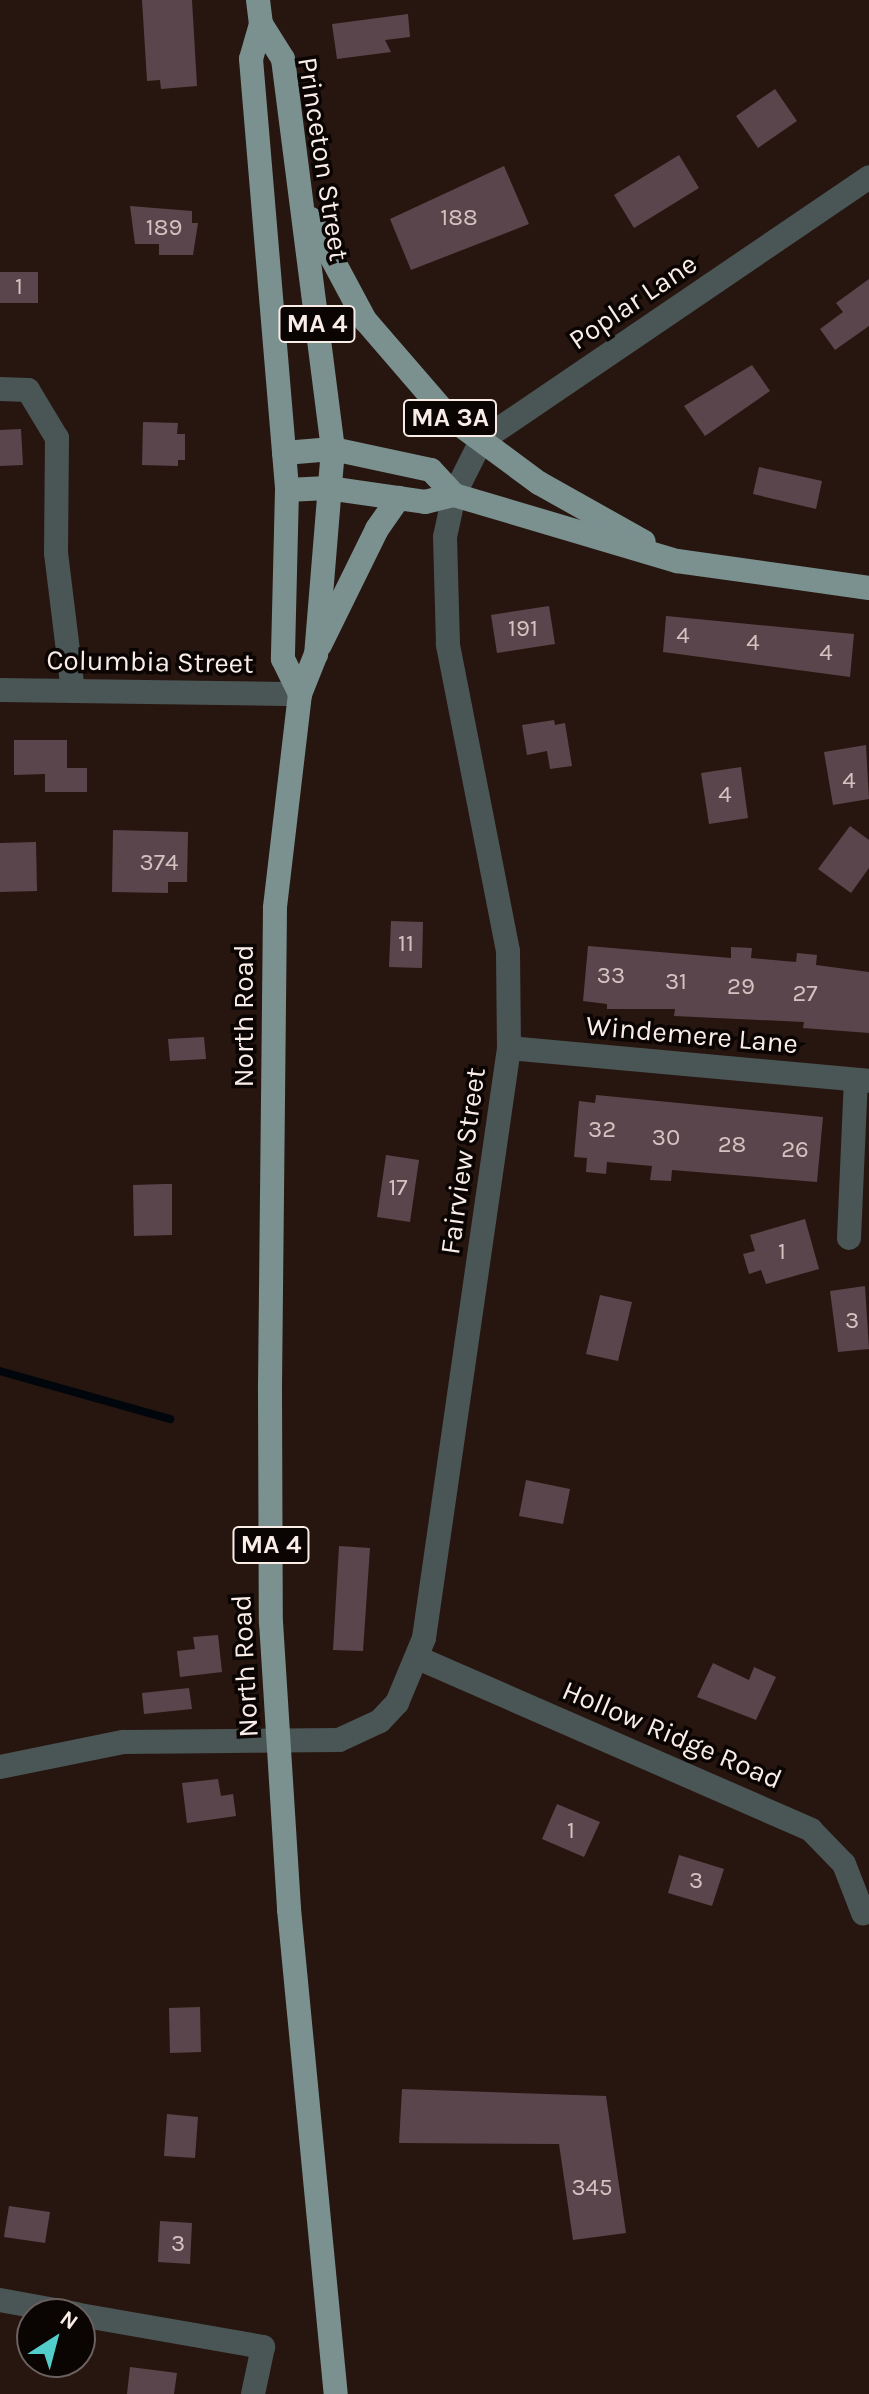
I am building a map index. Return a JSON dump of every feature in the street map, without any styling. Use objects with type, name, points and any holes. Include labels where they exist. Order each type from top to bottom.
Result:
[{"type":"main road","name":"Princeton Street","points":[[260,12],[283,59],[333,449]]},
{"type":"main road","name":"Princeton Street","points":[[260,12],[251,59],[287,490]]},
{"type":"main road","name":"MA 3A","points":[[300,198],[365,320],[448,416],[539,483],[677,561]]},
{"type":"main road","points":[[284,453],[333,449],[431,470],[454,495]]},
{"type":"main road","name":"North Road","points":[[333,449],[316,654],[300,694],[275,908],[270,1406],[271,1622],[289,1909],[336,2394]]},
{"type":"main road","name":"MA 3A","points":[[287,490],[328,488],[425,502],[454,495],[677,561],[868,587]]},
{"type":"main road","points":[[287,490],[283,659],[300,694]]},
{"type":"main road","points":[[316,654],[377,529],[399,498]]},
{"type":"street","name":"Poplar Lane","points":[[454,495],[481,441],[869,177]]},
{"type":"street","points":[[0,389],[28,390],[57,438],[56,553],[73,691]]},
{"type":"street","name":"Fairview Street","points":[[0,1767],[123,1742],[339,1740],[362,1732],[397,1703],[418,1658],[509,1048],[508,951],[448,644],[445,537],[454,495]]},
{"type":"street","name":"Columbia Street","points":[[0,690],[300,694]]},
{"type":"street","name":"Windemere Lane","points":[[509,1048],[862,1080]]},
{"type":"street","points":[[849,1238],[862,1080]]},
{"type":"street","name":"Hollow Ridge Road","points":[[418,1658],[811,1830],[844,1864],[863,1913]]},
{"type":"street","points":[[96,2317],[263,2347],[253,2394]]},
{"type":"building","points":[[142,0],[192,0],[197,86],[161,89],[160,80],[147,81]]},
{"type":"building","points":[[408,14],[410,37],[385,40],[391,52],[337,59],[332,24]]},
{"type":"building","points":[[775,89],[797,121],[758,148],[736,116]]},
{"type":"building","points":[[679,155],[699,188],[634,228],[614,195]]},
{"type":"building","points":[[504,166],[529,224],[411,270],[390,219]]},
{"type":"building","points":[[130,206],[192,211],[192,223],[198,223],[193,255],[159,255],[159,244],[135,244]]},
{"type":"building","points":[[0,272],[38,272],[38,303],[0,303]]},
{"type":"building","points":[[869,279],[869,326],[835,350],[820,329],[843,312],[836,303]]},
{"type":"building","points":[[752,365],[770,391],[705,436],[684,406]]},
{"type":"building","points":[[143,422],[178,423],[177,434],[185,434],[185,460],[178,460],[178,466],[142,465]]},
{"type":"building","points":[[21,429],[23,465],[0,466],[0,430]]},
{"type":"building","points":[[759,467],[822,481],[816,509],[753,494]]},
{"type":"building","points":[[549,606],[555,644],[497,653],[491,615]]},
{"type":"building","points":[[666,616],[854,634],[850,677],[663,652]]},
{"type":"building","points":[[554,720],[555,725],[565,723],[572,766],[550,769],[547,751],[527,755],[522,725]]},
{"type":"building","points":[[14,740],[67,740],[67,768],[87,768],[87,792],[45,792],[45,774],[14,775]]},
{"type":"building","points":[[866,745],[869,799],[833,805],[824,752]]},
{"type":"building","points":[[741,767],[748,818],[709,824],[701,773]]},
{"type":"building","points":[[850,826],[869,840],[869,868],[851,893],[818,869]]},
{"type":"building","points":[[113,830],[188,832],[187,882],[168,882],[168,893],[112,892]]},
{"type":"building","points":[[36,842],[37,891],[0,892],[0,843]]},
{"type":"building","points":[[391,921],[423,922],[422,968],[389,967]]},
{"type":"building","points":[[588,946],[731,958],[731,947],[752,948],[751,958],[796,962],[797,953],[817,955],[816,965],[869,972],[869,1033],[803,1028],[804,1022],[674,1016],[675,1009],[607,1009],[607,1004],[583,1001]]},
{"type":"building","points":[[204,1037],[206,1059],[170,1061],[168,1039]]},
{"type":"building","points":[[596,1095],[823,1117],[817,1182],[672,1170],[671,1181],[650,1180],[652,1166],[607,1162],[606,1174],[586,1172],[587,1158],[574,1157],[579,1101],[595,1103]]},
{"type":"building","points":[[386,1155],[419,1160],[410,1222],[377,1217]]},
{"type":"building","points":[[172,1184],[172,1235],[134,1236],[133,1185]]},
{"type":"building","points":[[805,1219],[819,1269],[766,1284],[761,1270],[749,1274],[743,1254],[755,1251],[750,1235]]},
{"type":"building","points":[[865,1286],[869,1349],[838,1352],[830,1291]]},
{"type":"building","points":[[600,1295],[632,1302],[618,1361],[586,1354]]},
{"type":"building","points":[[526,1480],[570,1489],[563,1524],[519,1516]]},
{"type":"building","points":[[339,1546],[370,1548],[363,1651],[333,1650]]},
{"type":"building","points":[[218,1635],[222,1672],[180,1677],[177,1651],[195,1649],[193,1637]]},
{"type":"building","points":[[713,1663],[749,1680],[754,1667],[776,1677],[756,1720],[697,1697]]},
{"type":"building","points":[[189,1688],[192,1709],[144,1714],[142,1693]]},
{"type":"building","points":[[218,1779],[221,1796],[233,1794],[236,1816],[187,1823],[182,1783]]},
{"type":"building","points":[[557,1804],[600,1822],[584,1857],[542,1839]]},
{"type":"building","points":[[679,1855],[724,1869],[712,1906],[668,1893]]},
{"type":"building","points":[[200,2007],[201,2052],[170,2053],[169,2008]]},
{"type":"building","points":[[402,2089],[606,2096],[626,2233],[573,2240],[559,2144],[399,2143]]},
{"type":"building","points":[[167,2114],[198,2117],[195,2158],[164,2156]]},
{"type":"building","points":[[9,2206],[50,2212],[45,2243],[4,2237]]},
{"type":"building","points":[[160,2221],[192,2223],[190,2264],[158,2262]]},
{"type":"building","points":[[130,2367],[177,2373],[174,2394],[127,2394]]},
{"type":"waterway","points":[[0,1371],[170,1419]]}]
